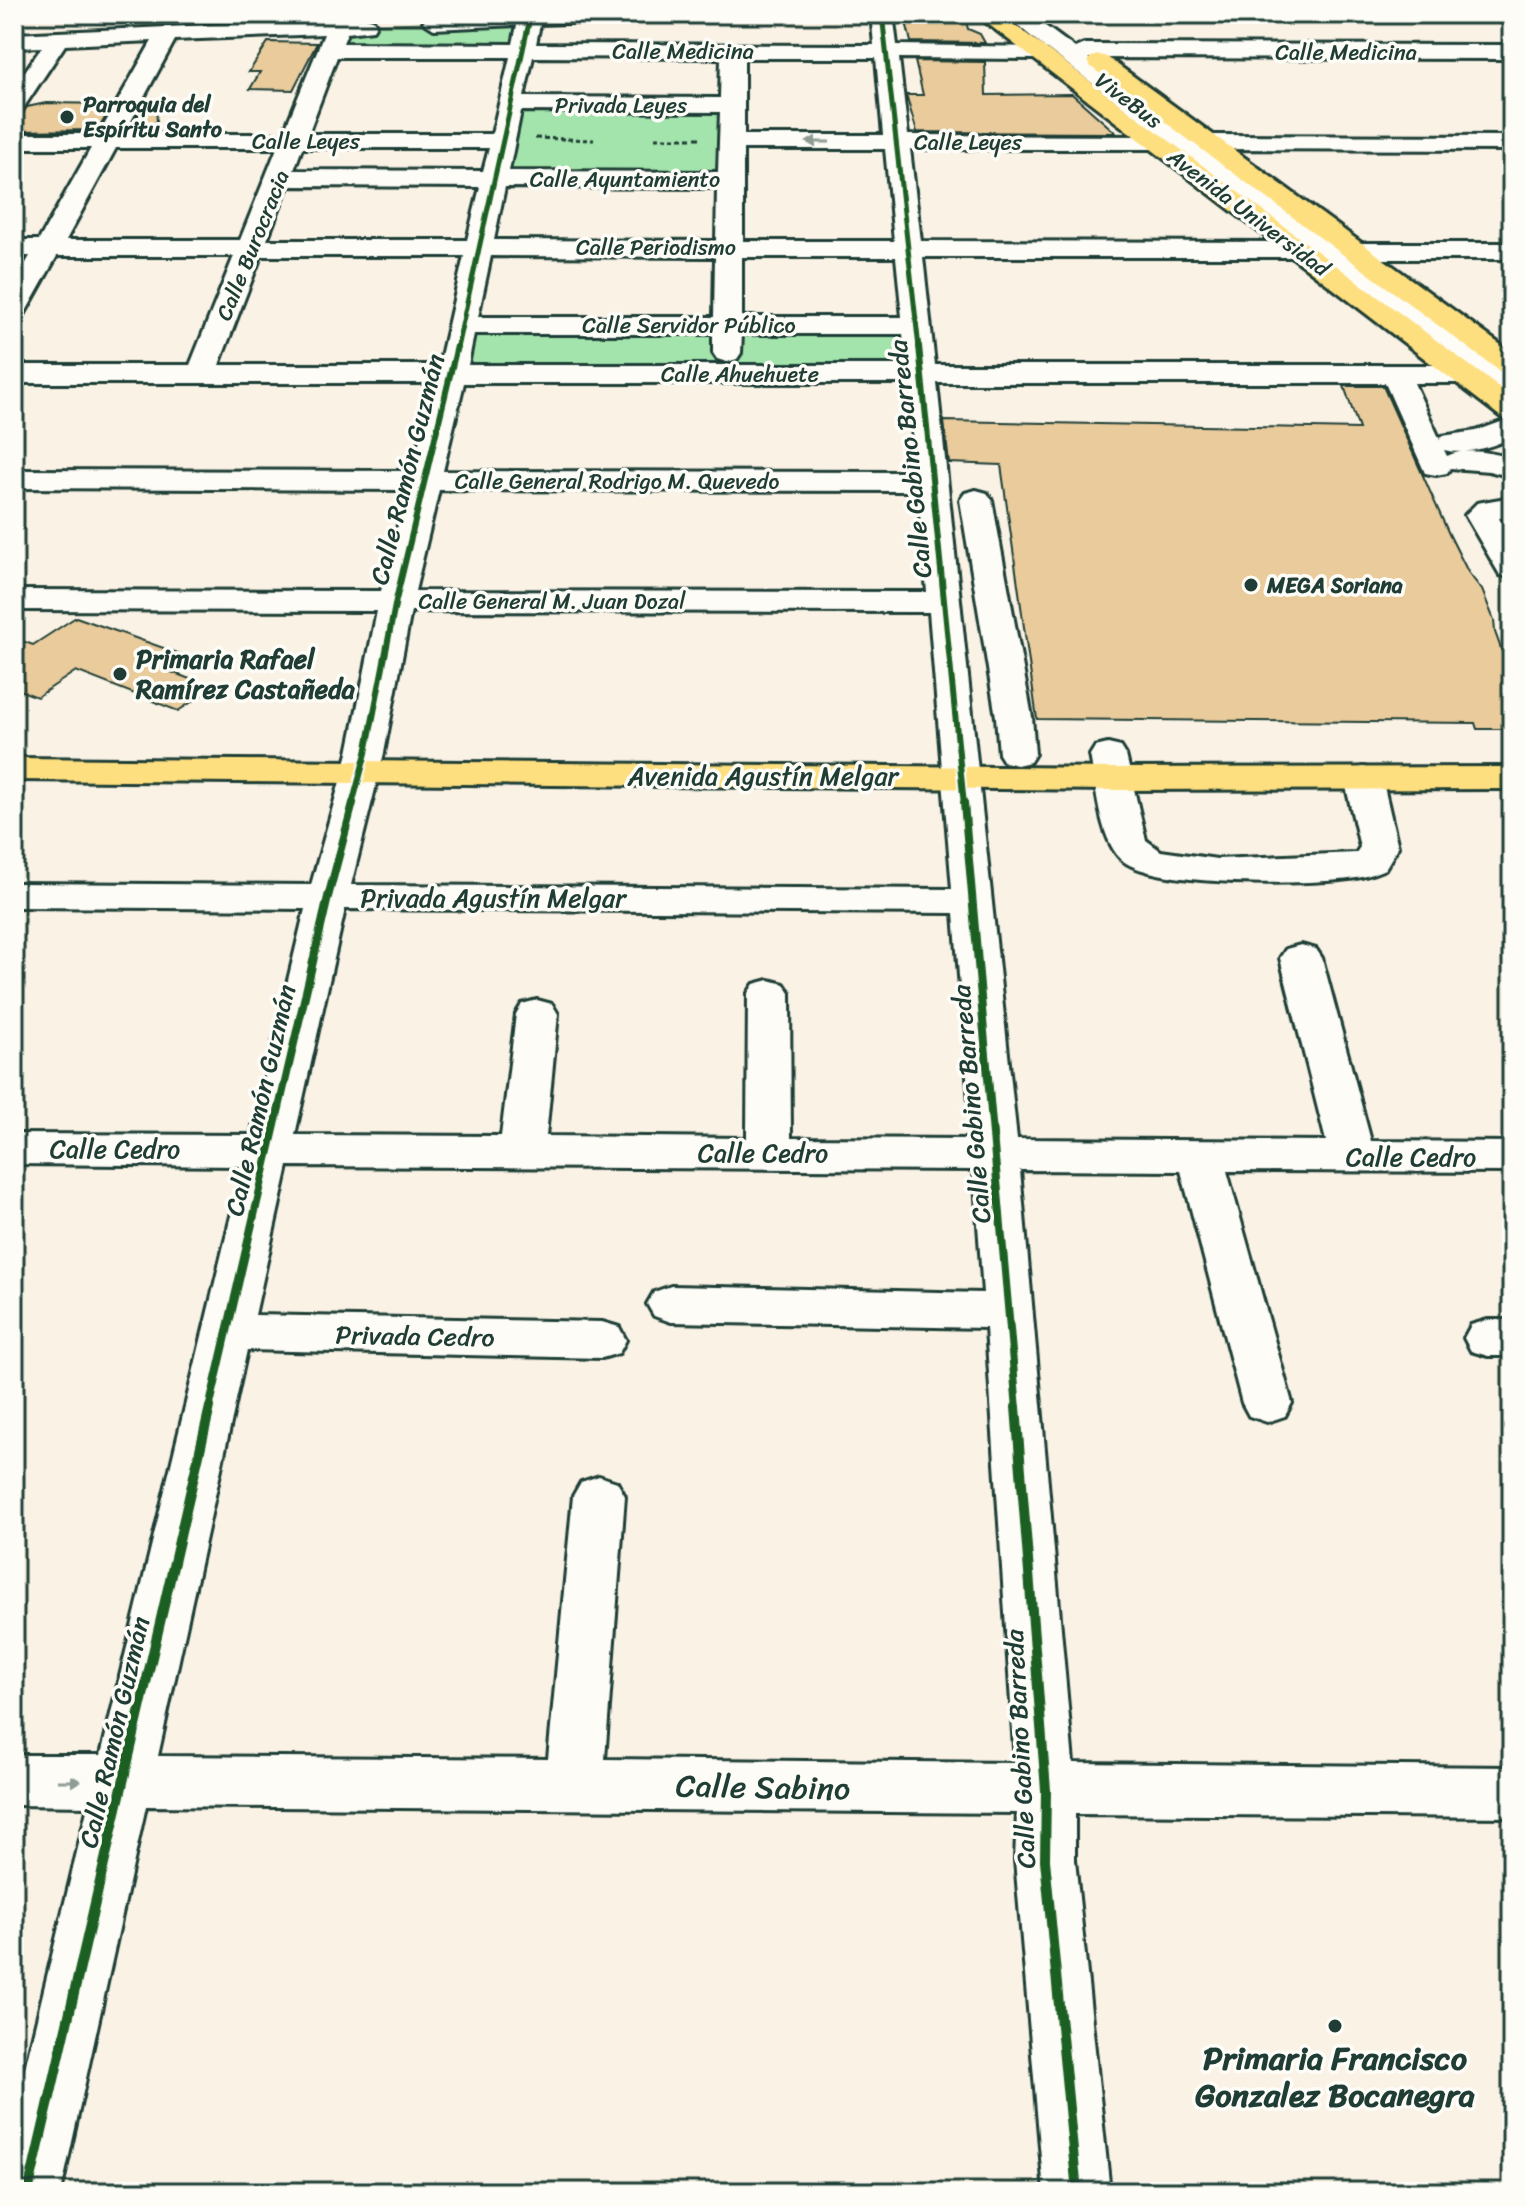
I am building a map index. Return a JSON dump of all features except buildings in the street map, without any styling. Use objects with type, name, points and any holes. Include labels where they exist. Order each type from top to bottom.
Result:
[{"type":"main road","name":"Avenida Universidad","points":[[986,14],[1512,411]]},
{"type":"main road","name":"Avenida Universidad","points":[[1032,14],[1512,367]]},
{"type":"main road","name":"Avenida Agustín Melgar","points":[[14,748],[363,763]]},
{"type":"main road","name":"Avenida Agustín Melgar","points":[[962,765],[1017,754],[1112,767],[1512,756]]},
{"type":"main road","name":"Avenida Agustín Melgar","points":[[14,769],[363,763],[962,765],[1112,767],[1363,778],[1512,778]]},
{"type":"street","points":[[412,23],[527,34],[619,14]]},
{"type":"street","name":"Calle Gabino Barreda","points":[[882,14],[923,374],[962,765],[1010,1311],[1046,1790],[1045,1860],[1077,2192]]},
{"type":"street","name":"ViveBus","points":[[1015,14],[1512,388]]},
{"type":"street","points":[[14,41],[167,34],[333,38],[382,24]]},
{"type":"street","points":[[14,309],[167,34]]},
{"type":"street","name":"Calle Medicina","points":[[333,38],[527,34],[733,51],[1037,52]]},
{"type":"street","name":"Calle Ramón Guzmán","points":[[28,2192],[328,897],[363,763],[396,600],[427,480],[527,34]]},
{"type":"street","name":"Calle Burocracia","points":[[201,374],[333,38]]},
{"type":"street","points":[[14,105],[58,39]]},
{"type":"street","points":[[727,374],[733,51]]},
{"type":"street","name":"Calle Medicina","points":[[1084,51],[1512,52]]},
{"type":"street","name":"Privada Leyes","points":[[502,140],[732,105]]},
{"type":"street","name":"Calle Leyes","points":[[14,141],[502,140]]},
{"type":"street","name":"Calle Ayuntamiento","points":[[278,178],[502,140],[732,180]]},
{"type":"street","name":"Calle Leyes","points":[[731,140],[1156,142]]},
{"type":"street","points":[[1209,142],[1512,143]]},
{"type":"street","name":"Calle Periodismo","points":[[14,248],[1298,249]]},
{"type":"street","points":[[1357,251],[1512,251]]},
{"type":"street","name":"Calle Servidor Público","points":[[462,326],[916,325]]},
{"type":"street","name":"Calle Ahuehuete","points":[[14,374],[1466,374]]},
{"type":"street","points":[[1396,375],[1449,457]]},
{"type":"street","points":[[1449,457],[1512,427]]},
{"type":"street","points":[[1449,457],[1512,468]]},
{"type":"street","name":"Calle General Rodrigo M. Quevedo","points":[[14,479],[932,482]]},
{"type":"street","points":[[976,500],[1014,717],[1017,754]]},
{"type":"street","points":[[1512,507],[1488,510],[1481,515],[1512,568]]},
{"type":"street","name":"Calle General M. Juan Dozal","points":[[14,600],[945,602]]},
{"type":"street","points":[[1112,767],[1118,811],[1127,841],[1135,852],[1148,860],[1186,869],[1279,871],[1364,865],[1376,856],[1379,847],[1363,778]]},
{"type":"street","name":"Privada Agustín Melgar","points":[[14,895],[972,901]]},
{"type":"street","points":[[1301,958],[1353,1157]]},
{"type":"street","points":[[769,993],[769,1153]]},
{"type":"street","points":[[522,1152],[537,1014]]},
{"type":"street","name":"Calle Cedro","points":[[14,1149],[1512,1157]]},
{"type":"street","points":[[1200,1156],[1267,1403]]},
{"type":"street","points":[[671,1304],[1010,1311]]},
{"type":"street","name":"Privada Cedro","points":[[227,1332],[602,1340]]},
{"type":"street","points":[[574,1784],[599,1496]]},
{"type":"street","name":"Calle Sabino","points":[[14,1780],[1512,1792]]},
{"type":"path","points":[[655,138],[731,140]]},
{"type":"path","points":[[502,140],[594,140]]},
{"type":"green space","points":[[530,18],[523,51],[329,50],[338,26]]},
{"type":"green space","points":[[511,104],[732,105],[732,180],[493,179]]},
{"type":"green space","points":[[916,325],[923,374],[451,375],[462,326]]},
{"type":"cycle path","points":[[882,14],[931,457],[973,901],[1012,1345],[1046,1790],[1045,1860],[1077,2192]]},
{"type":"cycle path","points":[[28,2192],[328,897],[366,753],[396,600],[451,375],[530,18]]},
{"type":"place","name":"Parroquia del Espíritu Santo","points":[[67,117]]},
{"type":"place","name":"MEGA Soriana","points":[[1251,585]]},
{"type":"place","name":"Primaria Rafael Ramírez Castañeda","points":[[120,674]]},
{"type":"place","name":"Primaria Francisco Gonzalez Bocanegra","points":[[1335,2026]]}]
